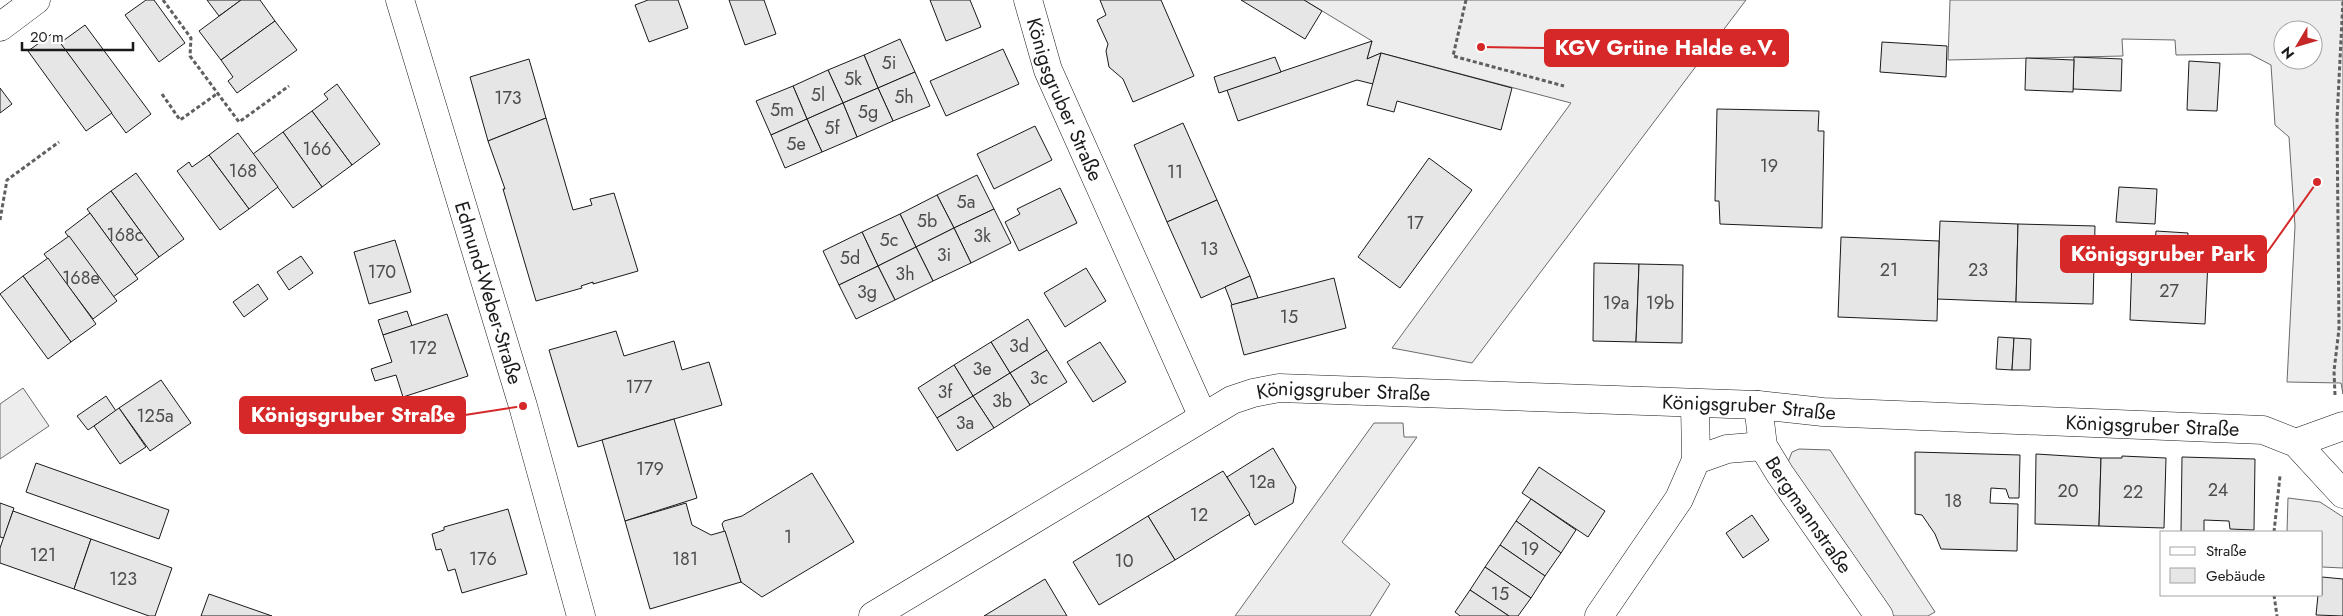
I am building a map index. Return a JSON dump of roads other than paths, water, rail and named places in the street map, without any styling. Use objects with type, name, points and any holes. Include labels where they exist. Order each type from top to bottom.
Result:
[{"type":"street","points":[[0,27],[36,0]]},
{"type":"street","name":"Edmund-Weber-Straße","points":[[400,0],[521,397],[581,616]]},
{"type":"street","name":"Königsgruber Straße","points":[[1028,0],[1048,70],[1203,416]]},
{"type":"street","name":"Königsgruber Straße","points":[[873,616],[1203,416],[1232,400],[1253,393],[1279,388],[1758,406],[1823,412],[2263,430],[2290,440],[2343,494]]},
{"type":"street","points":[[1599,616],[1679,498],[1696,460],[1695,404]]},
{"type":"street","name":"Bergmannstraße","points":[[1758,406],[1763,446],[1780,474],[1879,616]]},
{"type":"street","points":[[2290,440],[2340,427]]},
{"type":"street","points":[[1696,460],[1727,450],[1763,446]]},
{"type":"place","name":"KGV Grüne Halde e.V.","points":[[1481,47]]},
{"type":"place","name":"Königsgruber Park","points":[[2317,182]]},
{"type":"place","name":"Königsgruber Straße","points":[[523,406]]}]
